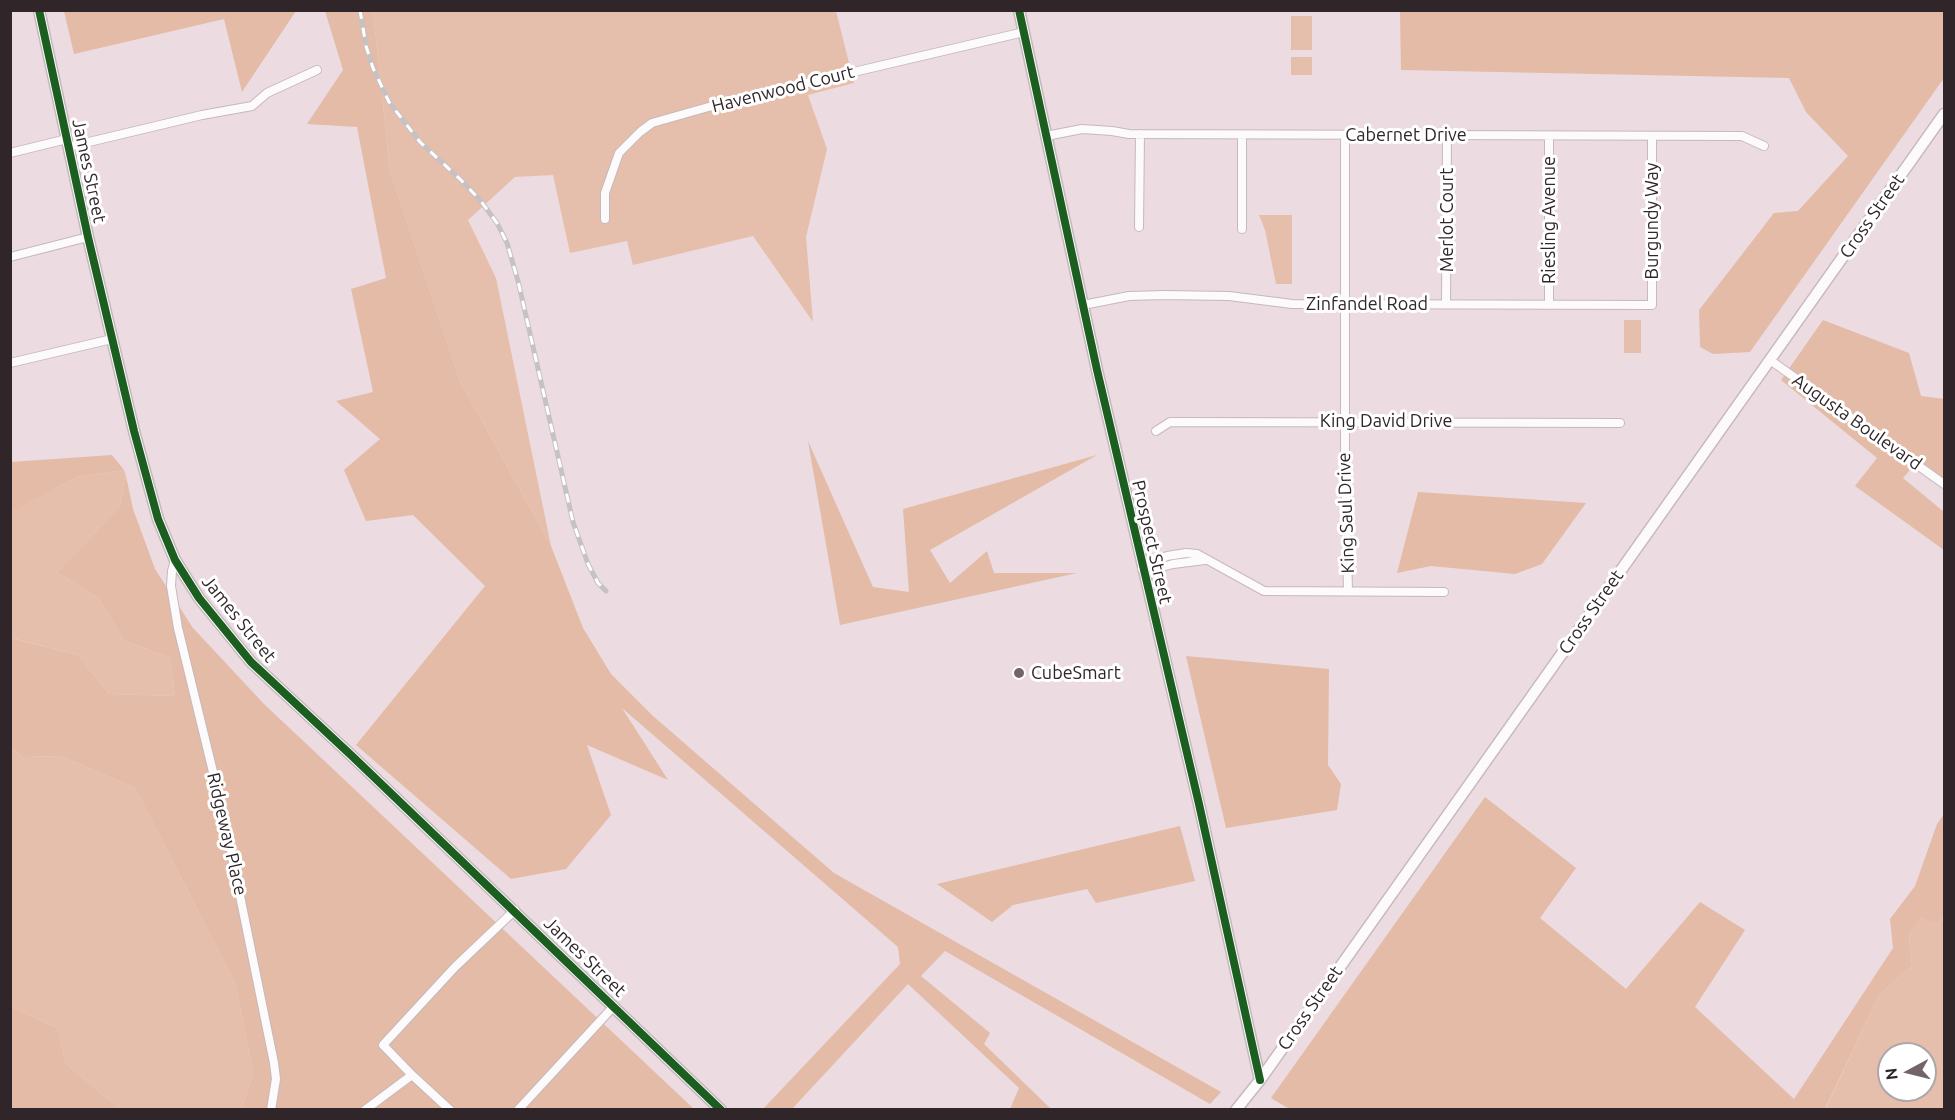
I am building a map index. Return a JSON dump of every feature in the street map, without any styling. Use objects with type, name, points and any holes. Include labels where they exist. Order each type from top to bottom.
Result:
[{"type":"street","name":"James Street","points":[[39,10],[88,237],[158,519],[176,560],[199,598],[251,662],[515,910],[721,1110]]},
{"type":"street","name":"Prospect Street","points":[[1019,10],[1083,305],[1148,567],[1260,1080]]},
{"type":"street","name":"Havenwood Court","points":[[605,219],[605,193],[619,153],[652,123],[726,102],[1024,32]]},
{"type":"street","points":[[10,153],[252,106],[267,93],[317,70]]},
{"type":"street","name":"Cross Street","points":[[1236,1110],[1260,1080],[1944,114]]},
{"type":"street","name":"Cabernet Drive","points":[[1046,136],[1082,129],[1140,134],[1742,136],[1764,146]]},
{"type":"street","points":[[1139,227],[1140,134]]},
{"type":"street","points":[[1242,135],[1242,229]]},
{"type":"street","name":"King Saul Drive","points":[[1345,135],[1344,421],[1348,591]]},
{"type":"street","name":"Merlot Court","points":[[1446,304],[1447,135]]},
{"type":"street","name":"Riesling Avenue","points":[[1549,136],[1549,305]]},
{"type":"street","name":"Burgundy Way","points":[[1652,136],[1652,305]]},
{"type":"street","points":[[10,257],[88,237]]},
{"type":"street","name":"Zinfandel Road","points":[[1083,305],[1128,296],[1228,296],[1292,304],[1652,305]]},
{"type":"street","points":[[10,363],[112,339]]},
{"type":"street","name":"Augusta Boulevard","points":[[1770,360],[1944,484]]},
{"type":"street","name":"King David Drive","points":[[1156,431],[1170,422],[1620,423]]},
{"type":"street","points":[[1148,567],[1167,556],[1186,553],[1197,554],[1264,591],[1444,592]]},
{"type":"street","name":"Ridgeway Place","points":[[176,560],[172,571],[171,586],[178,628],[227,829],[274,1063],[276,1079],[271,1110]]},
{"type":"street","points":[[450,1110],[383,1045],[455,967],[515,910]]},
{"type":"street","points":[[518,1110],[614,1006]]},
{"type":"street","points":[[365,1110],[412,1075]]},
{"type":"shaded area","points":[[64,10],[296,11],[242,92],[224,19],[74,54]]},
{"type":"shaded area","points":[[325,11],[373,11],[390,171],[460,381],[551,546],[583,628],[611,674],[653,716],[834,873],[1221,1092],[1210,1104],[945,951],[921,976],[990,1033],[984,1044],[1051,1109],[1010,1109],[1019,1088],[908,984],[792,1109],[763,1109],[900,964],[898,947],[622,708],[668,780],[587,745],[611,815],[566,869],[511,879],[356,745],[485,586],[413,515],[366,521],[344,470],[380,439],[336,401],[373,392],[351,289],[386,278],[357,127],[307,124],[343,70]]},
{"type":"shaded area","points":[[373,11],[836,11],[854,83],[808,95],[827,149],[806,237],[813,322],[753,236],[633,265],[627,241],[570,253],[553,175],[515,177],[468,220],[496,278],[551,546],[460,381],[390,171]]},
{"type":"shaded area","points":[[1400,11],[1944,11],[1944,78],[1750,352],[1713,354],[1700,347],[1699,310],[1774,213],[1798,211],[1848,156],[1806,112],[1789,78],[1401,70]]},
{"type":"shaded area","points":[[1291,16],[1312,16],[1312,50],[1291,50]]},
{"type":"shaded area","points":[[1291,57],[1312,57],[1312,75],[1291,75]]},
{"type":"shaded area","points":[[1259,215],[1292,215],[1292,284],[1276,284],[1265,230]]},
{"type":"shaded area","points":[[1624,320],[1641,320],[1641,353],[1624,353]]},
{"type":"shaded area","points":[[1823,320],[1909,353],[1921,396],[1944,399],[1944,483],[1916,463],[1903,478],[1944,512],[1944,550],[1855,486],[1877,458],[1781,380]]},
{"type":"shaded area","points":[[808,441],[873,587],[909,592],[903,509],[1097,455],[930,550],[950,583],[987,551],[994,573],[1077,573],[840,625]]},
{"type":"shaded area","points":[[112,455],[124,470],[77,477],[11,512],[11,462]]},
{"type":"shaded area","points":[[124,470],[126,476],[120,506],[57,572],[98,598],[124,641],[169,657],[175,696],[109,694],[78,655],[11,638],[10,512],[77,477]]},
{"type":"shaded area","points":[[126,476],[133,509],[155,569],[193,628],[264,704],[694,1109],[242,1109],[253,1072],[236,985],[135,788],[61,756],[23,757],[11,748],[10,638],[78,655],[109,694],[175,696],[169,657],[124,641],[98,598],[57,572],[120,506]]},
{"type":"shaded area","points":[[1418,492],[1586,503],[1542,564],[1515,574],[1431,566],[1397,573]]},
{"type":"shaded area","points":[[1186,656],[1329,669],[1328,765],[1341,784],[1337,810],[1226,828]]},
{"type":"shaded area","points":[[11,748],[23,757],[61,756],[135,788],[236,985],[253,1072],[242,1109],[120,1109],[66,1064],[57,1028],[11,1007]]},
{"type":"shaded area","points":[[1485,797],[1576,868],[1540,918],[1626,989],[1700,902],[1745,930],[1695,1007],[1794,1099],[1893,948],[1890,919],[1915,886],[1937,824],[1944,814],[1944,913],[1938,924],[1920,917],[1909,934],[1912,966],[1879,995],[1825,1109],[1291,1110],[1271,1098]]},
{"type":"shaded area","points":[[1180,826],[1195,881],[1096,903],[1087,889],[1013,905],[992,922],[937,884]]},
{"type":"shaded area","points":[[1944,913],[1944,1109],[1825,1110],[1879,995],[1912,966],[1909,934],[1920,916],[1938,924]]},
{"type":"shaded area","points":[[11,1007],[57,1028],[66,1064],[120,1109],[11,1109]]},
{"type":"railway","points":[[360,10],[366,46],[373,68],[389,102],[420,142],[480,200],[497,223],[507,243],[518,281],[573,522],[588,564],[598,583],[606,591]]},
{"type":"cycle path","points":[[39,10],[88,237],[134,431],[158,519],[175,560],[199,598],[251,662],[721,1110]]},
{"type":"cycle path","points":[[1019,10],[1097,370],[1199,804],[1260,1080]]},
{"type":"place","name":"CubeSmart","points":[[1019,673]]}]
